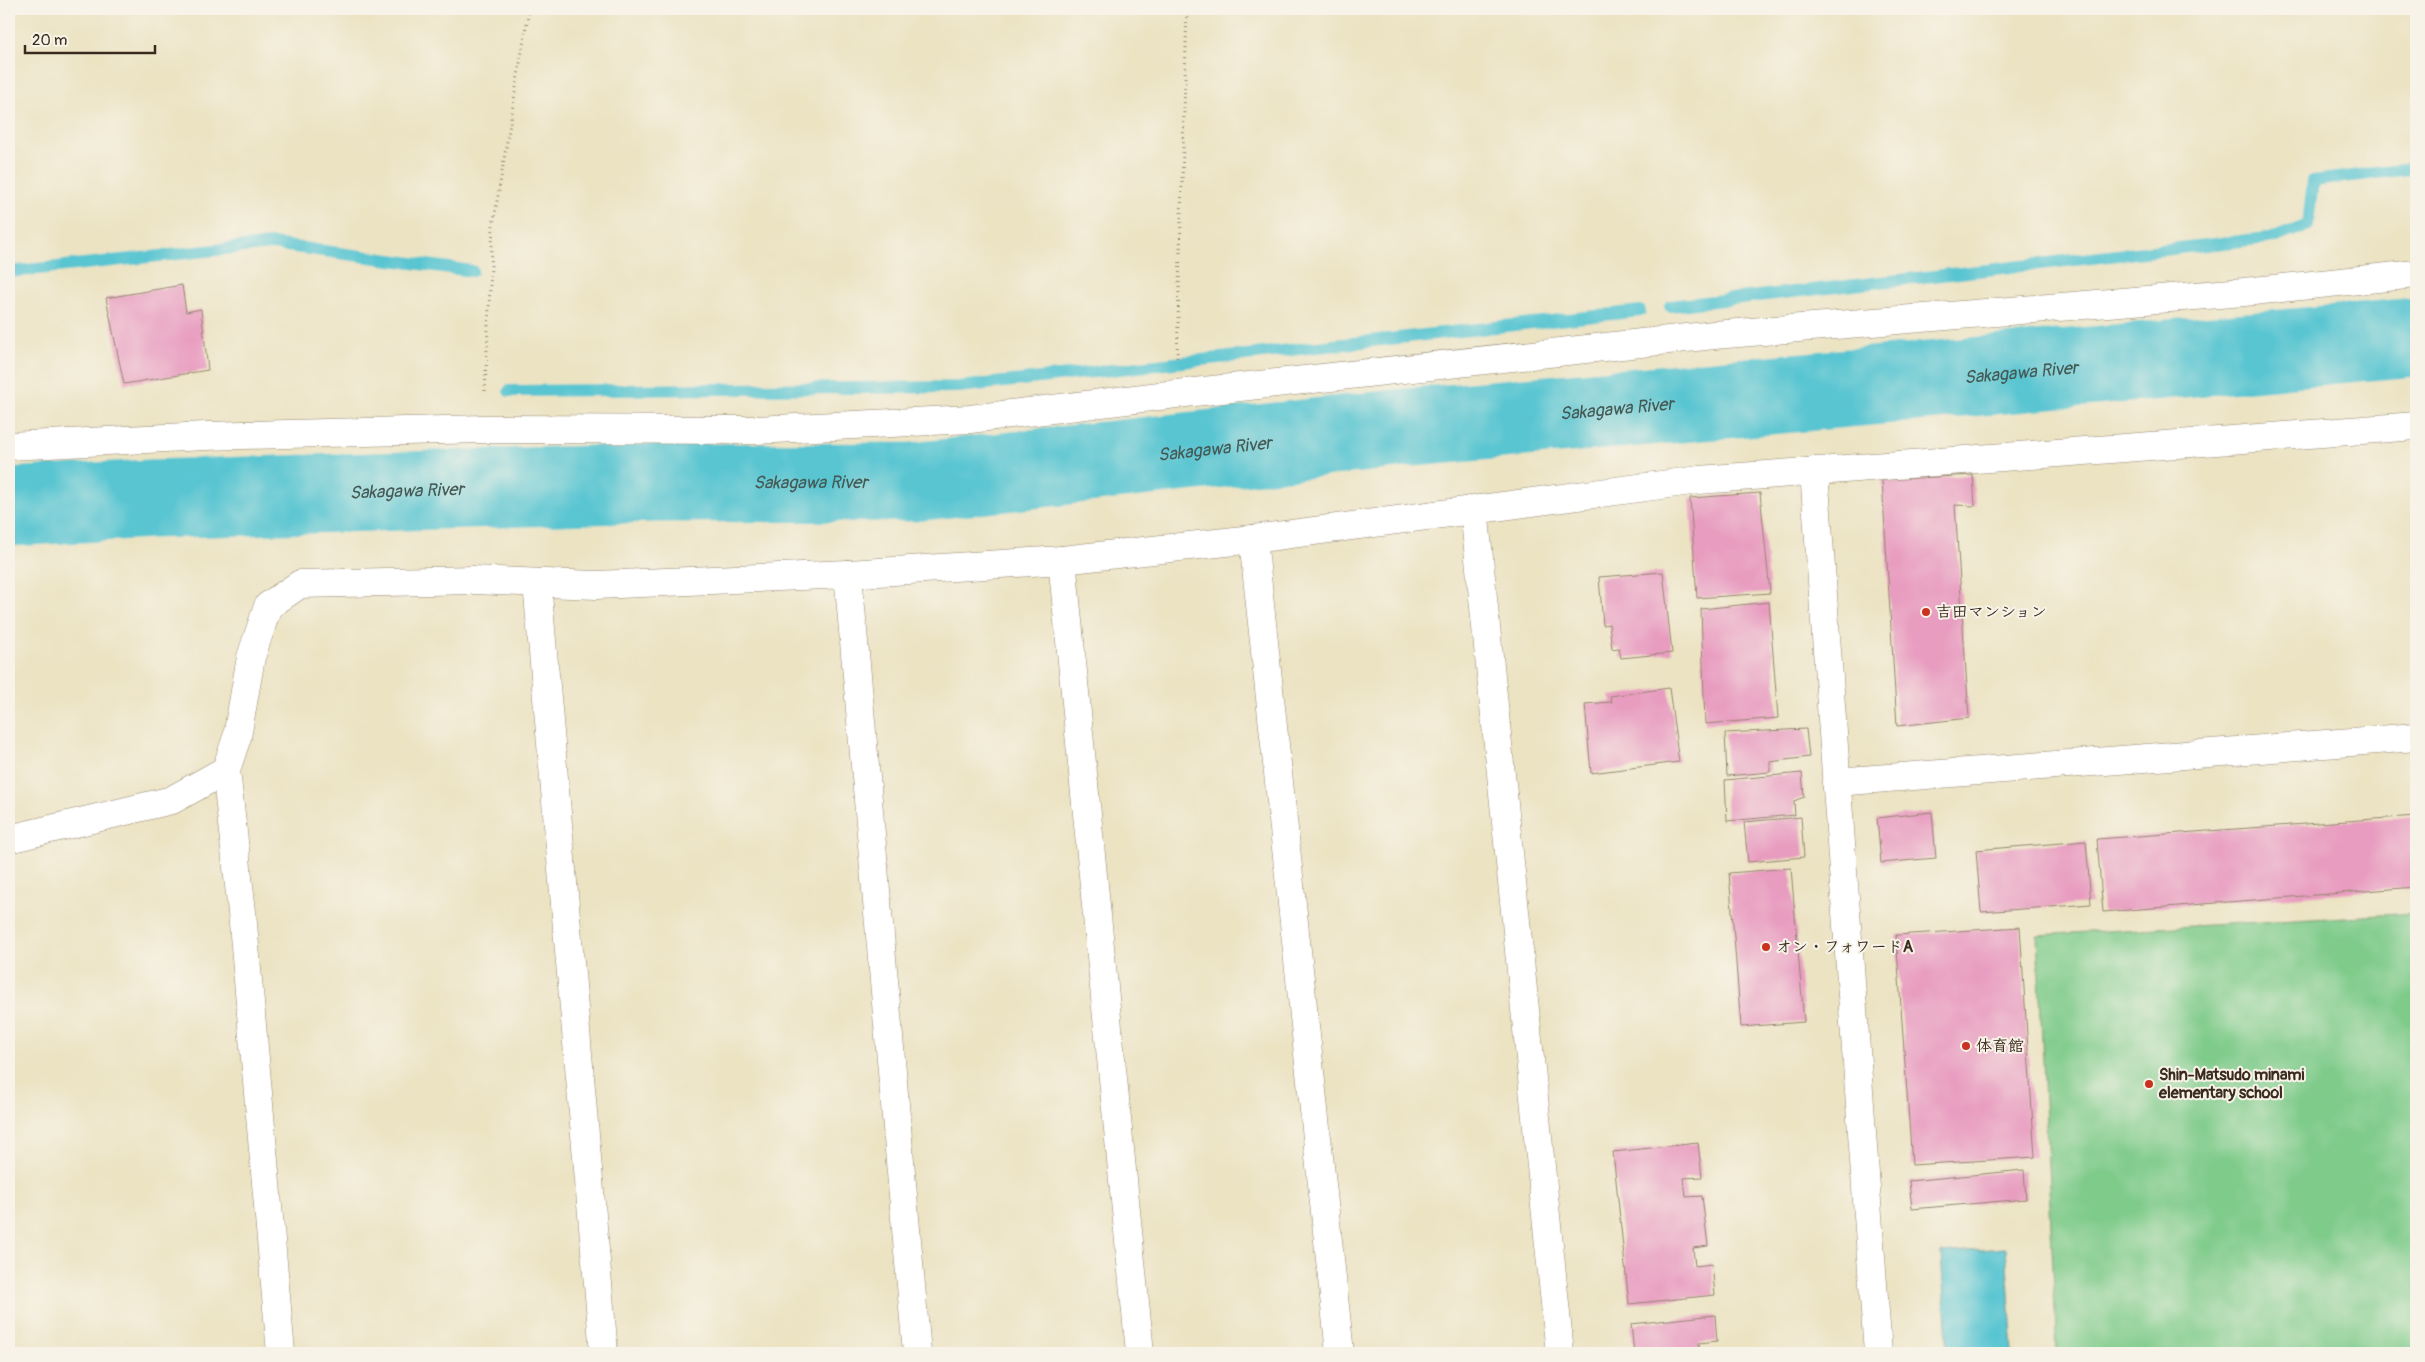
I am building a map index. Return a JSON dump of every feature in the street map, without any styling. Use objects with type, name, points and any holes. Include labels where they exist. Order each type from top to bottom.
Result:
[{"type":"street","points":[[9,446],[205,436],[484,430],[756,430],[970,419],[1176,394],[1714,335],[2244,292],[2416,274]]},
{"type":"street","points":[[281,1353],[242,912],[226,770],[237,738],[251,657],[268,606],[300,584],[473,580],[596,585],[848,574],[1062,560],[1253,539],[1474,508],[1699,480],[2416,426]]},
{"type":"street","points":[[1814,471],[1878,1353]]},
{"type":"street","points":[[1474,508],[1560,1353]]},
{"type":"street","points":[[1253,539],[1340,1353]]},
{"type":"street","points":[[1062,560],[1140,1353]]},
{"type":"street","points":[[848,574],[917,1353]]},
{"type":"street","points":[[537,583],[604,1353]]},
{"type":"street","points":[[1836,782],[2416,737]]},
{"type":"street","points":[[9,839],[172,800],[226,770]]},
{"type":"path","points":[[484,430],[493,226],[529,9]]},
{"type":"path","points":[[1176,394],[1188,9]]},
{"type":"green space","points":[[2416,913],[2416,1353],[2057,1353],[2037,935]]},
{"type":"water","points":[[2006,1248],[2013,1353],[1948,1353],[1941,1253]]},
{"type":"building","points":[[182,285],[186,312],[201,309],[208,370],[124,384],[106,298]]},
{"type":"building","name":"吉田マンション","points":[[1973,475],[1975,506],[1955,505],[1969,718],[1897,726],[1882,480]]},
{"type":"building","points":[[1760,493],[1770,593],[1697,598],[1690,498]]},
{"type":"building","points":[[1663,572],[1672,653],[1621,658],[1619,648],[1612,649],[1609,624],[1603,625],[1599,577]]},
{"type":"building","points":[[1769,602],[1778,718],[1705,724],[1701,609]]},
{"type":"building","points":[[1669,688],[1679,762],[1591,773],[1585,704],[1612,702],[1610,696]]},
{"type":"building","points":[[1806,729],[1809,757],[1770,762],[1770,772],[1727,776],[1725,733]]},
{"type":"building","points":[[1802,773],[1804,797],[1794,801],[1795,815],[1727,821],[1725,780]]},
{"type":"building","points":[[1932,812],[1936,858],[1881,863],[1877,818]]},
{"type":"building","points":[[2416,816],[2416,887],[2103,912],[2097,839]]},
{"type":"building","points":[[1801,817],[1804,857],[1748,862],[1744,822]]},
{"type":"building","points":[[2086,841],[2091,904],[1981,912],[1976,850]]},
{"type":"building","name":"オン・フォワードA","points":[[1791,868],[1804,1022],[1741,1027],[1729,873]]},
{"type":"building","name":"体育館","points":[[2020,927],[2035,1157],[1912,1165],[1896,935]]},
{"type":"building","points":[[1698,1143],[1702,1177],[1684,1178],[1686,1197],[1702,1196],[1708,1246],[1693,1248],[1695,1266],[1712,1264],[1715,1295],[1629,1304],[1613,1152]]},
{"type":"building","points":[[2024,1170],[2026,1199],[1912,1209],[1909,1181]]},
{"type":"building","points":[[1715,1315],[1717,1341],[1699,1343],[1700,1353],[1634,1353],[1631,1324]]},
{"type":"waterway","points":[[1670,306],[2276,237],[2308,225],[2313,181],[2416,168]]},
{"type":"waterway","points":[[9,272],[272,244],[472,271]]},
{"type":"waterway","points":[[509,391],[959,387],[1640,311]]},
{"type":"waterway","name":"Sakagawa River","points":[[9,507],[150,499],[655,483],[913,482],[1414,427],[2416,337]]},
{"type":"place","name":"吉田マンション","points":[[1926,612]]},
{"type":"place","name":"オン・フォワードA","points":[[1766,947]]},
{"type":"place","name":"体育館","points":[[1966,1046]]},
{"type":"place","name":"Shin-Matsudo minami elementary school","points":[[2149,1084]]}]
